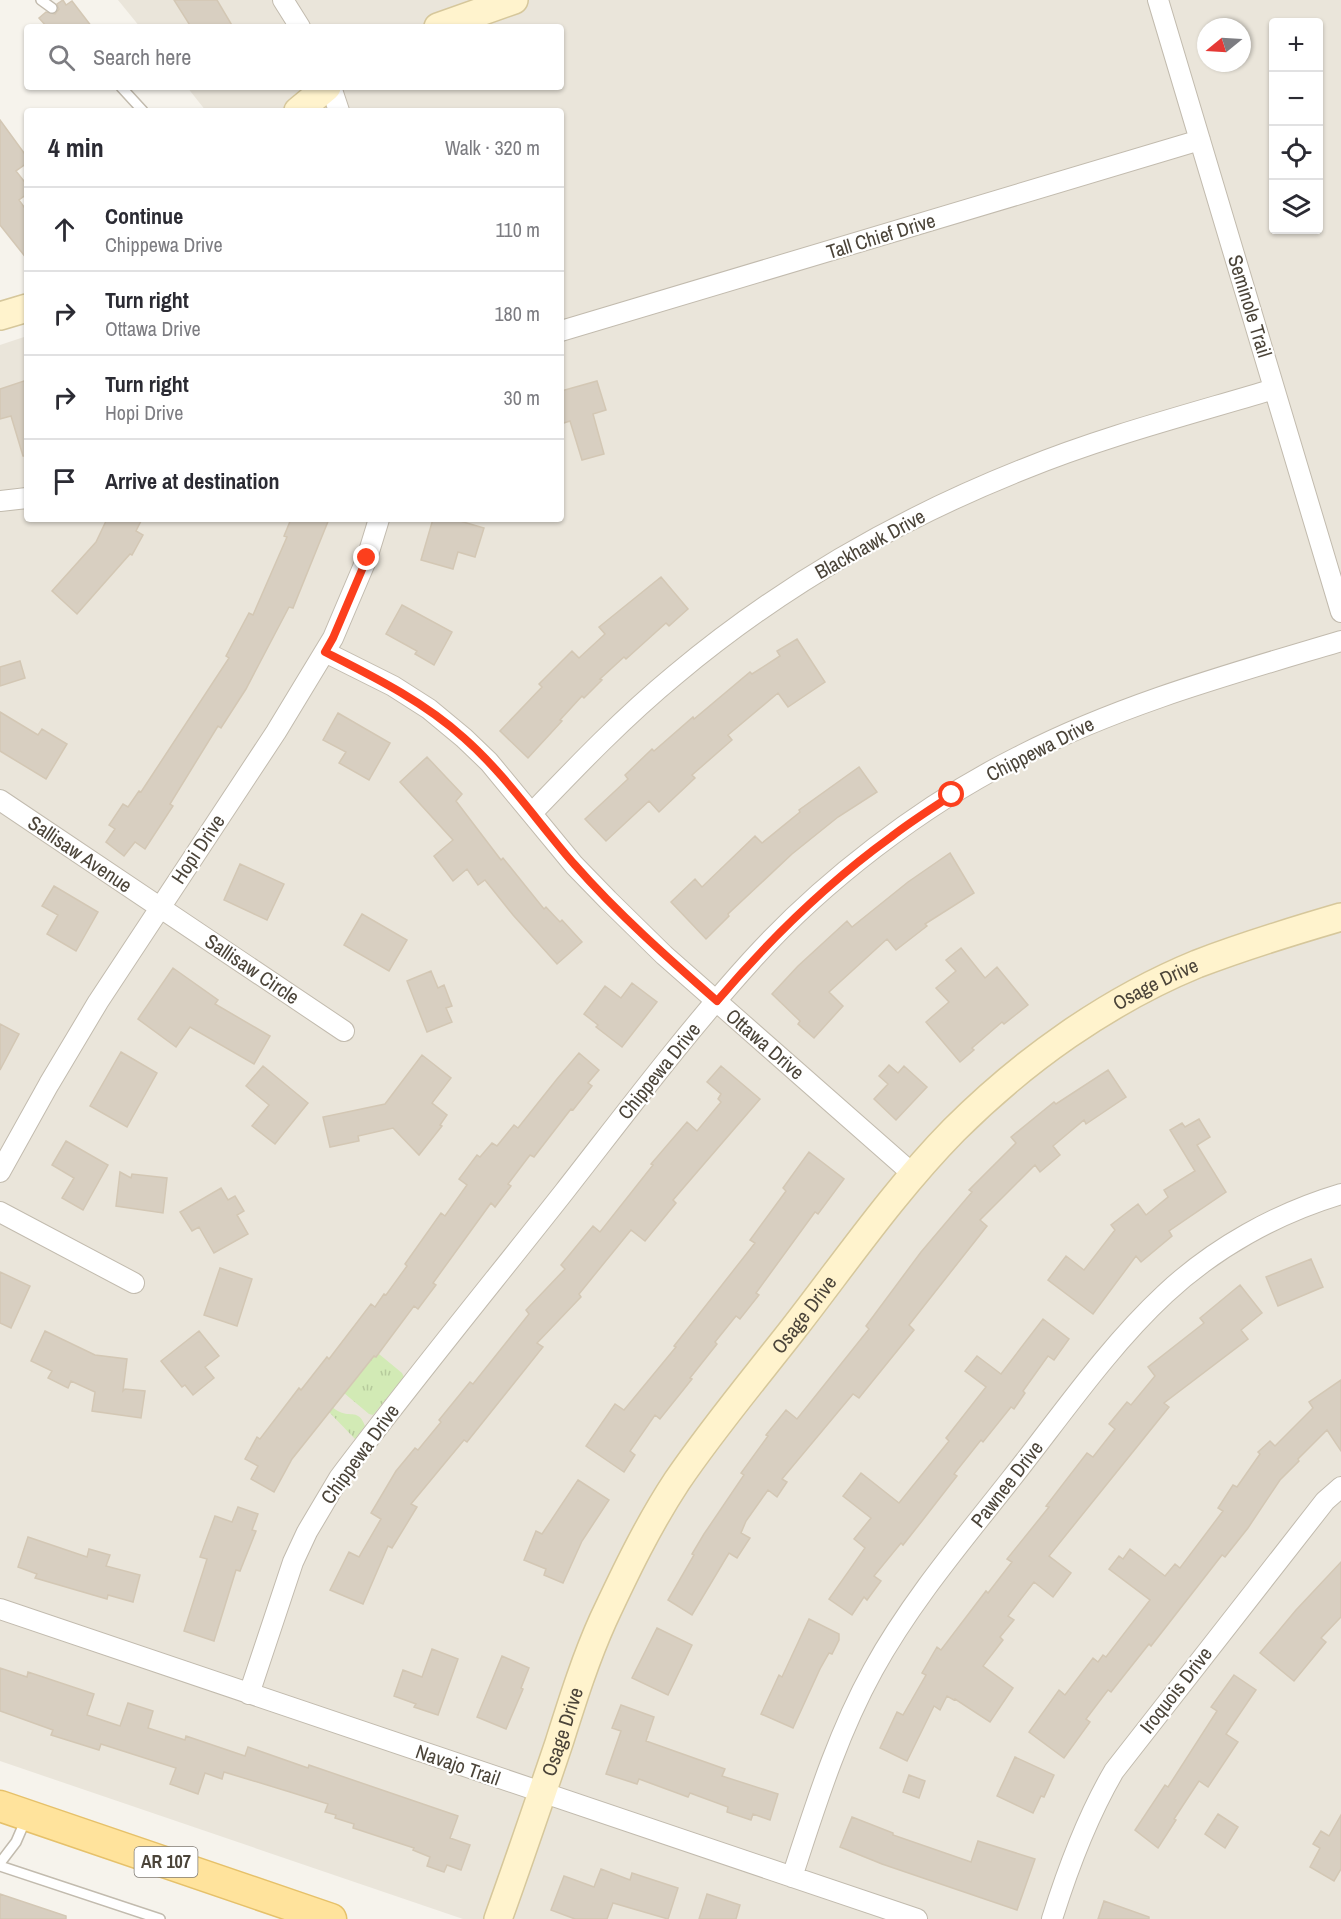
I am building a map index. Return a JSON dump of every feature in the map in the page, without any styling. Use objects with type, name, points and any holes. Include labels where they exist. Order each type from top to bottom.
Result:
[{"type":"main road","name":"AR 107","points":[[14,1811],[316,1916]]},
{"type":"street","points":[[283,0],[298,24]]},
{"type":"street","points":[[446,24],[514,0]]},
{"type":"street","name":"Seminole Trail","points":[[1158,0],[1341,612]]},
{"type":"street","points":[[302,108],[325,90]]},
{"type":"street","points":[[330,90],[338,108]]},
{"type":"street","name":"Tall Chief Drive","points":[[564,330],[1200,140]]},
{"type":"street","points":[[0,316],[24,309]]},
{"type":"street","name":"Blackhawk Drive","points":[[532,813],[622,722],[675,675],[730,631],[847,554],[907,521],[1026,468],[1080,448],[1274,389]]},
{"type":"street","points":[[0,501],[24,498]]},
{"type":"street","name":"Hopi Drive","points":[[0,1172],[98,1002],[276,732],[325,652],[367,558],[378,522]]},
{"type":"street","name":"Chippewa Drive","points":[[249,1694],[293,1562],[312,1522],[339,1478],[677,1047],[752,959],[792,920],[891,836],[952,795],[1016,758],[1131,706],[1199,683],[1341,641]]},
{"type":"street","name":"Ottawa Drive","points":[[325,652],[393,686],[429,709],[464,738],[489,762],[574,865],[664,955],[914,1175]]},
{"type":"street","name":"Sallisaw Avenue","points":[[0,800],[159,907]]},
{"type":"street","name":"Sallisaw Circle","points":[[159,907],[344,1031]]},
{"type":"street","name":"Osage Drive","points":[[498,1919],[582,1673],[602,1622],[645,1536],[676,1482],[711,1435],[914,1175],[953,1131],[996,1091],[1055,1044],[1116,1005],[1198,964],[1271,938],[1341,917]]},
{"type":"street","name":"Pawnee Drive","points":[[792,1876],[846,1726],[873,1670],[900,1626],[943,1566],[1075,1398],[1136,1323],[1202,1264],[1231,1244],[1275,1219],[1341,1194]]},
{"type":"street","points":[[0,1212],[134,1283]]},
{"type":"street","name":"Iroquois Drive","points":[[1052,1919],[1078,1844],[1114,1771],[1325,1501],[1341,1487]]},
{"type":"street","name":"Navajo Trail","points":[[0,1609],[917,1919]]},
{"type":"lane","points":[[41,0],[52,8]]},
{"type":"lane","points":[[124,90],[140,108]]},
{"type":"lane","points":[[14,1811],[16,1842],[0,1864],[160,1919]]},
{"type":"shaded area","points":[[118,0],[1341,0],[1341,1919],[463,1919],[0,1761],[0,345],[24,337],[24,522],[564,522],[564,108],[204,108],[189,90],[564,90],[564,24],[138,24]]},
{"type":"green space","points":[[354,1341],[376,1357],[379,1354],[404,1377],[373,1415],[344,1393],[367,1364]]},
{"type":"green space","points":[[319,1396],[337,1411],[360,1417],[365,1426],[355,1439],[329,1412]]},
{"type":"building","points":[[63,0],[66,5],[72,1],[90,24],[44,24],[39,18],[46,12],[55,14],[59,9],[57,4]]},
{"type":"building","points":[[174,0],[217,0],[231,24],[189,24]]},
{"type":"building","points":[[0,120],[24,153],[24,165],[16,171],[24,181],[24,196],[19,200],[24,207],[24,255],[0,225]]},
{"type":"building","points":[[24,381],[24,456],[11,416],[0,419],[0,389]]},
{"type":"building","points":[[597,381],[606,410],[593,414],[604,454],[582,460],[570,421],[564,423],[564,390]]},
{"type":"building","points":[[106,522],[140,522],[136,531],[143,535],[132,555],[130,554],[77,614],[52,591],[96,542]]},
{"type":"building","points":[[290,522],[328,522],[293,608],[289,607],[246,689],[221,728],[218,726],[170,804],[173,806],[145,849],[135,842],[124,856],[106,842],[115,829],[109,825],[123,804],[128,807],[139,791],[141,792],[229,658],[226,656],[249,613],[253,615],[287,537],[284,536]]},
{"type":"building","points":[[432,522],[463,522],[484,528],[475,557],[458,552],[453,569],[421,560]]},
{"type":"building","points":[[661,577],[688,609],[669,626],[666,623],[600,679],[602,680],[584,698],[582,696],[528,758],[500,731],[542,687],[539,684],[572,651],[579,658],[605,634],[599,627]]},
{"type":"building","points":[[402,605],[452,632],[434,665],[415,654],[417,651],[386,634]]},
{"type":"building","points":[[797,639],[825,682],[788,707],[778,693],[728,735],[732,740],[692,775],[695,778],[659,812],[649,801],[606,841],[585,819],[628,779],[625,775],[652,749],[654,751],[750,672],[752,674],[780,656],[777,651]]},
{"type":"building","points":[[20,661],[25,678],[0,686],[0,667]]},
{"type":"building","points":[[0,712],[38,735],[42,729],[67,744],[46,779],[0,751]]},
{"type":"building","points":[[338,713],[390,743],[369,780],[339,763],[346,752],[323,740]]},
{"type":"building","points":[[427,757],[462,794],[456,801],[501,860],[503,858],[544,909],[546,907],[560,922],[562,920],[582,942],[557,964],[485,880],[478,885],[467,869],[453,881],[434,856],[453,840],[400,782]]},
{"type":"building","points":[[859,767],[877,792],[838,817],[792,854],[728,914],[729,916],[706,939],[671,902],[695,879],[702,887],[755,836],[762,843],[800,812],[799,810]]},
{"type":"building","points":[[950,853],[974,893],[925,924],[927,926],[896,950],[887,939],[829,992],[843,1006],[814,1038],[798,1024],[800,1021],[772,994],[798,966],[847,921],[852,927],[908,882]]},
{"type":"building","points":[[240,864],[284,884],[267,920],[224,900]]},
{"type":"building","points":[[54,886],[98,912],[76,951],[47,934],[58,915],[42,906]]},
{"type":"building","points":[[362,914],[407,940],[389,971],[344,945]]},
{"type":"building","points":[[961,948],[985,978],[997,967],[1028,1005],[1004,1024],[1002,1022],[972,1048],[974,1050],[960,1062],[926,1022],[949,1002],[936,988],[956,971],[946,960]]},
{"type":"building","points":[[173,968],[218,1000],[215,1004],[270,1036],[254,1064],[190,1027],[176,1047],[138,1019]]},
{"type":"building","points":[[431,971],[438,988],[444,985],[452,1006],[446,1008],[452,1022],[427,1032],[407,981]]},
{"type":"building","points":[[632,983],[657,1002],[622,1047],[596,1027],[598,1025],[584,1014],[605,986],[621,998]]},
{"type":"building","points":[[0,1024],[19,1034],[0,1070]]},
{"type":"building","points":[[121,1052],[157,1073],[127,1127],[90,1106]]},
{"type":"building","points":[[579,1053],[599,1070],[588,1083],[592,1086],[534,1157],[530,1155],[508,1184],[511,1186],[495,1207],[491,1203],[433,1283],[436,1285],[418,1309],[414,1306],[376,1357],[374,1356],[292,1459],[274,1492],[251,1479],[258,1466],[245,1459],[257,1437],[260,1439],[299,1388],[301,1390],[327,1357],[329,1359],[371,1304],[375,1307],[384,1294],[386,1295],[441,1213],[445,1216],[467,1185],[459,1179],[477,1155],[480,1157],[492,1143],[497,1146],[514,1125],[518,1128]]},
{"type":"building","points":[[422,1055],[451,1078],[432,1103],[447,1115],[440,1125],[442,1126],[419,1155],[393,1128],[358,1136],[359,1141],[330,1147],[323,1117],[385,1104]]},
{"type":"building","points":[[889,1065],[898,1073],[904,1066],[927,1087],[896,1120],[874,1099],[888,1084],[879,1076]]},
{"type":"building","points":[[263,1066],[308,1103],[275,1144],[252,1126],[269,1105],[246,1086]]},
{"type":"building","points":[[721,1066],[760,1099],[673,1200],[676,1203],[645,1241],[631,1230],[579,1294],[581,1297],[537,1343],[543,1347],[467,1442],[464,1440],[411,1504],[417,1507],[392,1548],[388,1546],[363,1604],[330,1590],[349,1552],[359,1557],[381,1519],[371,1513],[396,1471],[415,1448],[418,1450],[470,1382],[473,1384],[529,1314],[526,1310],[565,1269],[561,1265],[593,1226],[600,1232],[653,1165],[651,1164],[687,1122],[697,1131],[721,1102],[718,1099],[721,1094],[707,1082]]},
{"type":"building","points":[[1108,1070],[1126,1097],[1086,1124],[1084,1120],[1053,1146],[1060,1155],[1040,1172],[1035,1165],[980,1220],[987,1226],[909,1325],[914,1330],[859,1398],[853,1394],[782,1479],[787,1482],[777,1497],[768,1490],[746,1521],[741,1533],[750,1538],[737,1558],[729,1553],[692,1615],[668,1600],[694,1555],[692,1554],[744,1475],[741,1473],[768,1436],[766,1435],[786,1410],[797,1419],[869,1329],[866,1326],[921,1252],[972,1192],[969,1190],[1016,1143],[1011,1137],[1054,1102],[1056,1104]]},
{"type":"building","points":[[1199,1119],[1210,1137],[1197,1145],[1226,1192],[1169,1231],[1172,1236],[1141,1262],[1136,1256],[1093,1314],[1048,1280],[1066,1256],[1084,1270],[1115,1230],[1111,1225],[1138,1204],[1146,1215],[1168,1197],[1164,1190],[1195,1171],[1170,1130],[1182,1123],[1185,1127]]},
{"type":"building","points":[[66,1141],[108,1165],[83,1210],[62,1198],[74,1178],[52,1165]]},
{"type":"building","points":[[809,1152],[844,1179],[818,1214],[815,1212],[756,1293],[759,1295],[740,1319],[736,1316],[715,1342],[717,1344],[690,1378],[692,1379],[660,1419],[655,1415],[630,1451],[635,1455],[624,1472],[586,1446],[615,1404],[624,1410],[676,1347],[674,1346],[755,1243],[750,1240],[786,1191],[783,1188]]},
{"type":"building","points":[[120,1172],[131,1178],[132,1174],[167,1178],[163,1213],[116,1206]]},
{"type":"building","points":[[221,1188],[228,1200],[235,1196],[244,1211],[237,1215],[248,1234],[214,1253],[199,1227],[192,1231],[180,1212]]},
{"type":"building","points":[[1311,1259],[1323,1287],[1278,1306],[1266,1277]]},
{"type":"building","points":[[220,1268],[252,1279],[237,1326],[204,1315]]},
{"type":"building","points":[[0,1272],[30,1286],[11,1328],[0,1323]]},
{"type":"building","points":[[1240,1285],[1262,1313],[1241,1330],[1248,1339],[1164,1403],[1169,1407],[1049,1556],[1071,1573],[1053,1597],[1034,1582],[1008,1616],[1014,1620],[1000,1637],[1003,1640],[983,1666],[1013,1688],[990,1722],[947,1696],[940,1710],[934,1706],[907,1761],[880,1748],[897,1712],[903,1715],[926,1675],[922,1673],[937,1647],[941,1650],[986,1591],[988,1593],[1012,1562],[1007,1559],[1049,1507],[1046,1506],[1087,1453],[1093,1457],[1115,1429],[1109,1424],[1127,1402],[1131,1405],[1155,1376],[1148,1367],[1204,1323],[1200,1318]]},
{"type":"building","points":[[1043,1319],[1069,1339],[1054,1360],[1048,1356],[1023,1391],[1025,1393],[1014,1409],[1011,1407],[983,1442],[981,1440],[954,1474],[957,1476],[922,1521],[874,1576],[881,1581],[867,1600],[864,1597],[852,1615],[829,1599],[865,1548],[854,1539],[871,1518],[843,1496],[861,1473],[899,1503],[949,1441],[946,1438],[986,1387],[965,1371],[977,1356],[1001,1374]]},
{"type":"building","points":[[45,1331],[95,1355],[127,1359],[123,1391],[125,1389],[145,1391],[141,1418],[92,1411],[95,1392],[71,1381],[68,1388],[48,1378],[52,1371],[31,1361]]},
{"type":"building","points":[[199,1331],[219,1356],[205,1367],[214,1378],[193,1395],[185,1385],[182,1387],[161,1361]]},
{"type":"building","points":[[1341,1380],[1341,1451],[1327,1430],[1298,1459],[1299,1461],[1280,1480],[1248,1528],[1225,1557],[1222,1555],[1151,1646],[1149,1644],[1111,1692],[1108,1690],[1086,1719],[1090,1722],[1064,1758],[1029,1732],[1059,1690],[1065,1695],[1093,1658],[1098,1662],[1103,1655],[1106,1657],[1150,1600],[1109,1569],[1119,1556],[1123,1559],[1130,1549],[1165,1576],[1175,1564],[1180,1568],[1223,1511],[1218,1508],[1233,1485],[1237,1487],[1260,1454],[1258,1452],[1270,1441],[1275,1446],[1313,1408],[1309,1402]]},
{"type":"building","points":[[578,1480],[609,1500],[582,1541],[563,1583],[544,1575],[546,1569],[524,1560],[536,1531],[542,1534]]},
{"type":"building","points":[[238,1507],[258,1514],[252,1530],[256,1531],[240,1571],[236,1570],[214,1641],[184,1631],[207,1559],[200,1557],[215,1516],[232,1522]]},
{"type":"building","points":[[28,1537],[87,1557],[89,1549],[110,1555],[106,1566],[140,1575],[133,1602],[108,1595],[107,1599],[35,1578],[37,1574],[18,1567]]},
{"type":"building","points":[[1341,1562],[1341,1617],[1321,1638],[1326,1642],[1294,1681],[1260,1653]]},
{"type":"building","points":[[809,1619],[839,1634],[839,1640],[832,1654],[829,1653],[820,1669],[793,1728],[761,1714],[779,1675],[782,1677]]},
{"type":"building","points":[[657,1628],[692,1645],[668,1695],[632,1678]]},
{"type":"building","points":[[432,1649],[458,1659],[438,1715],[414,1707],[416,1704],[394,1696],[403,1670],[422,1677]]},
{"type":"building","points":[[502,1656],[529,1668],[506,1729],[477,1717]]},
{"type":"building","points":[[0,1668],[27,1677],[28,1672],[94,1694],[87,1715],[120,1726],[128,1703],[153,1711],[148,1728],[185,1740],[186,1736],[245,1756],[248,1747],[308,1768],[309,1765],[458,1816],[450,1838],[470,1845],[461,1870],[447,1865],[444,1872],[427,1866],[430,1857],[413,1850],[414,1848],[353,1828],[354,1824],[325,1812],[328,1804],[224,1772],[222,1779],[205,1773],[198,1794],[170,1784],[176,1768],[101,1744],[99,1750],[51,1735],[53,1730],[0,1711]]},
{"type":"building","points":[[1234,1675],[1256,1690],[1226,1734],[1238,1742],[1208,1787],[1199,1781],[1158,1848],[1135,1830],[1165,1785],[1168,1787],[1217,1711],[1211,1707]]},
{"type":"building","points":[[621,1705],[654,1717],[646,1741],[725,1769],[722,1776],[778,1794],[770,1820],[753,1814],[751,1820],[727,1812],[728,1807],[690,1793],[688,1797],[639,1779],[637,1784],[606,1774],[621,1731],[612,1728]]},
{"type":"building","points":[[1015,1757],[1054,1775],[1044,1797],[1041,1796],[1033,1813],[997,1796]]},
{"type":"building","points":[[909,1775],[925,1781],[919,1798],[903,1792]]},
{"type":"building","points":[[1218,1814],[1238,1827],[1225,1848],[1205,1834]]},
{"type":"building","points":[[1341,1815],[1341,1869],[1334,1881],[1310,1867],[1320,1848],[1313,1844],[1321,1831],[1329,1836]]},
{"type":"building","points":[[852,1817],[893,1833],[893,1835],[971,1862],[978,1841],[1035,1859],[1017,1910],[882,1864],[840,1847]]},
{"type":"building","points":[[601,1869],[630,1880],[632,1873],[678,1888],[668,1919],[613,1903],[607,1919],[575,1919],[551,1910],[564,1876],[594,1887]]},
{"type":"building","points":[[0,1894],[66,1916],[66,1919],[0,1919]]},
{"type":"building","points":[[707,1894],[740,1905],[736,1919],[699,1919]]},
{"type":"building","points":[[1104,1901],[1149,1917],[1149,1919],[1098,1919]]},
{"type":"route","points":[[367,558],[325,652],[393,686],[429,709],[464,738],[489,762],[574,865],[664,955],[717,1001],[752,959],[800,912],[891,836],[952,795]]}]
